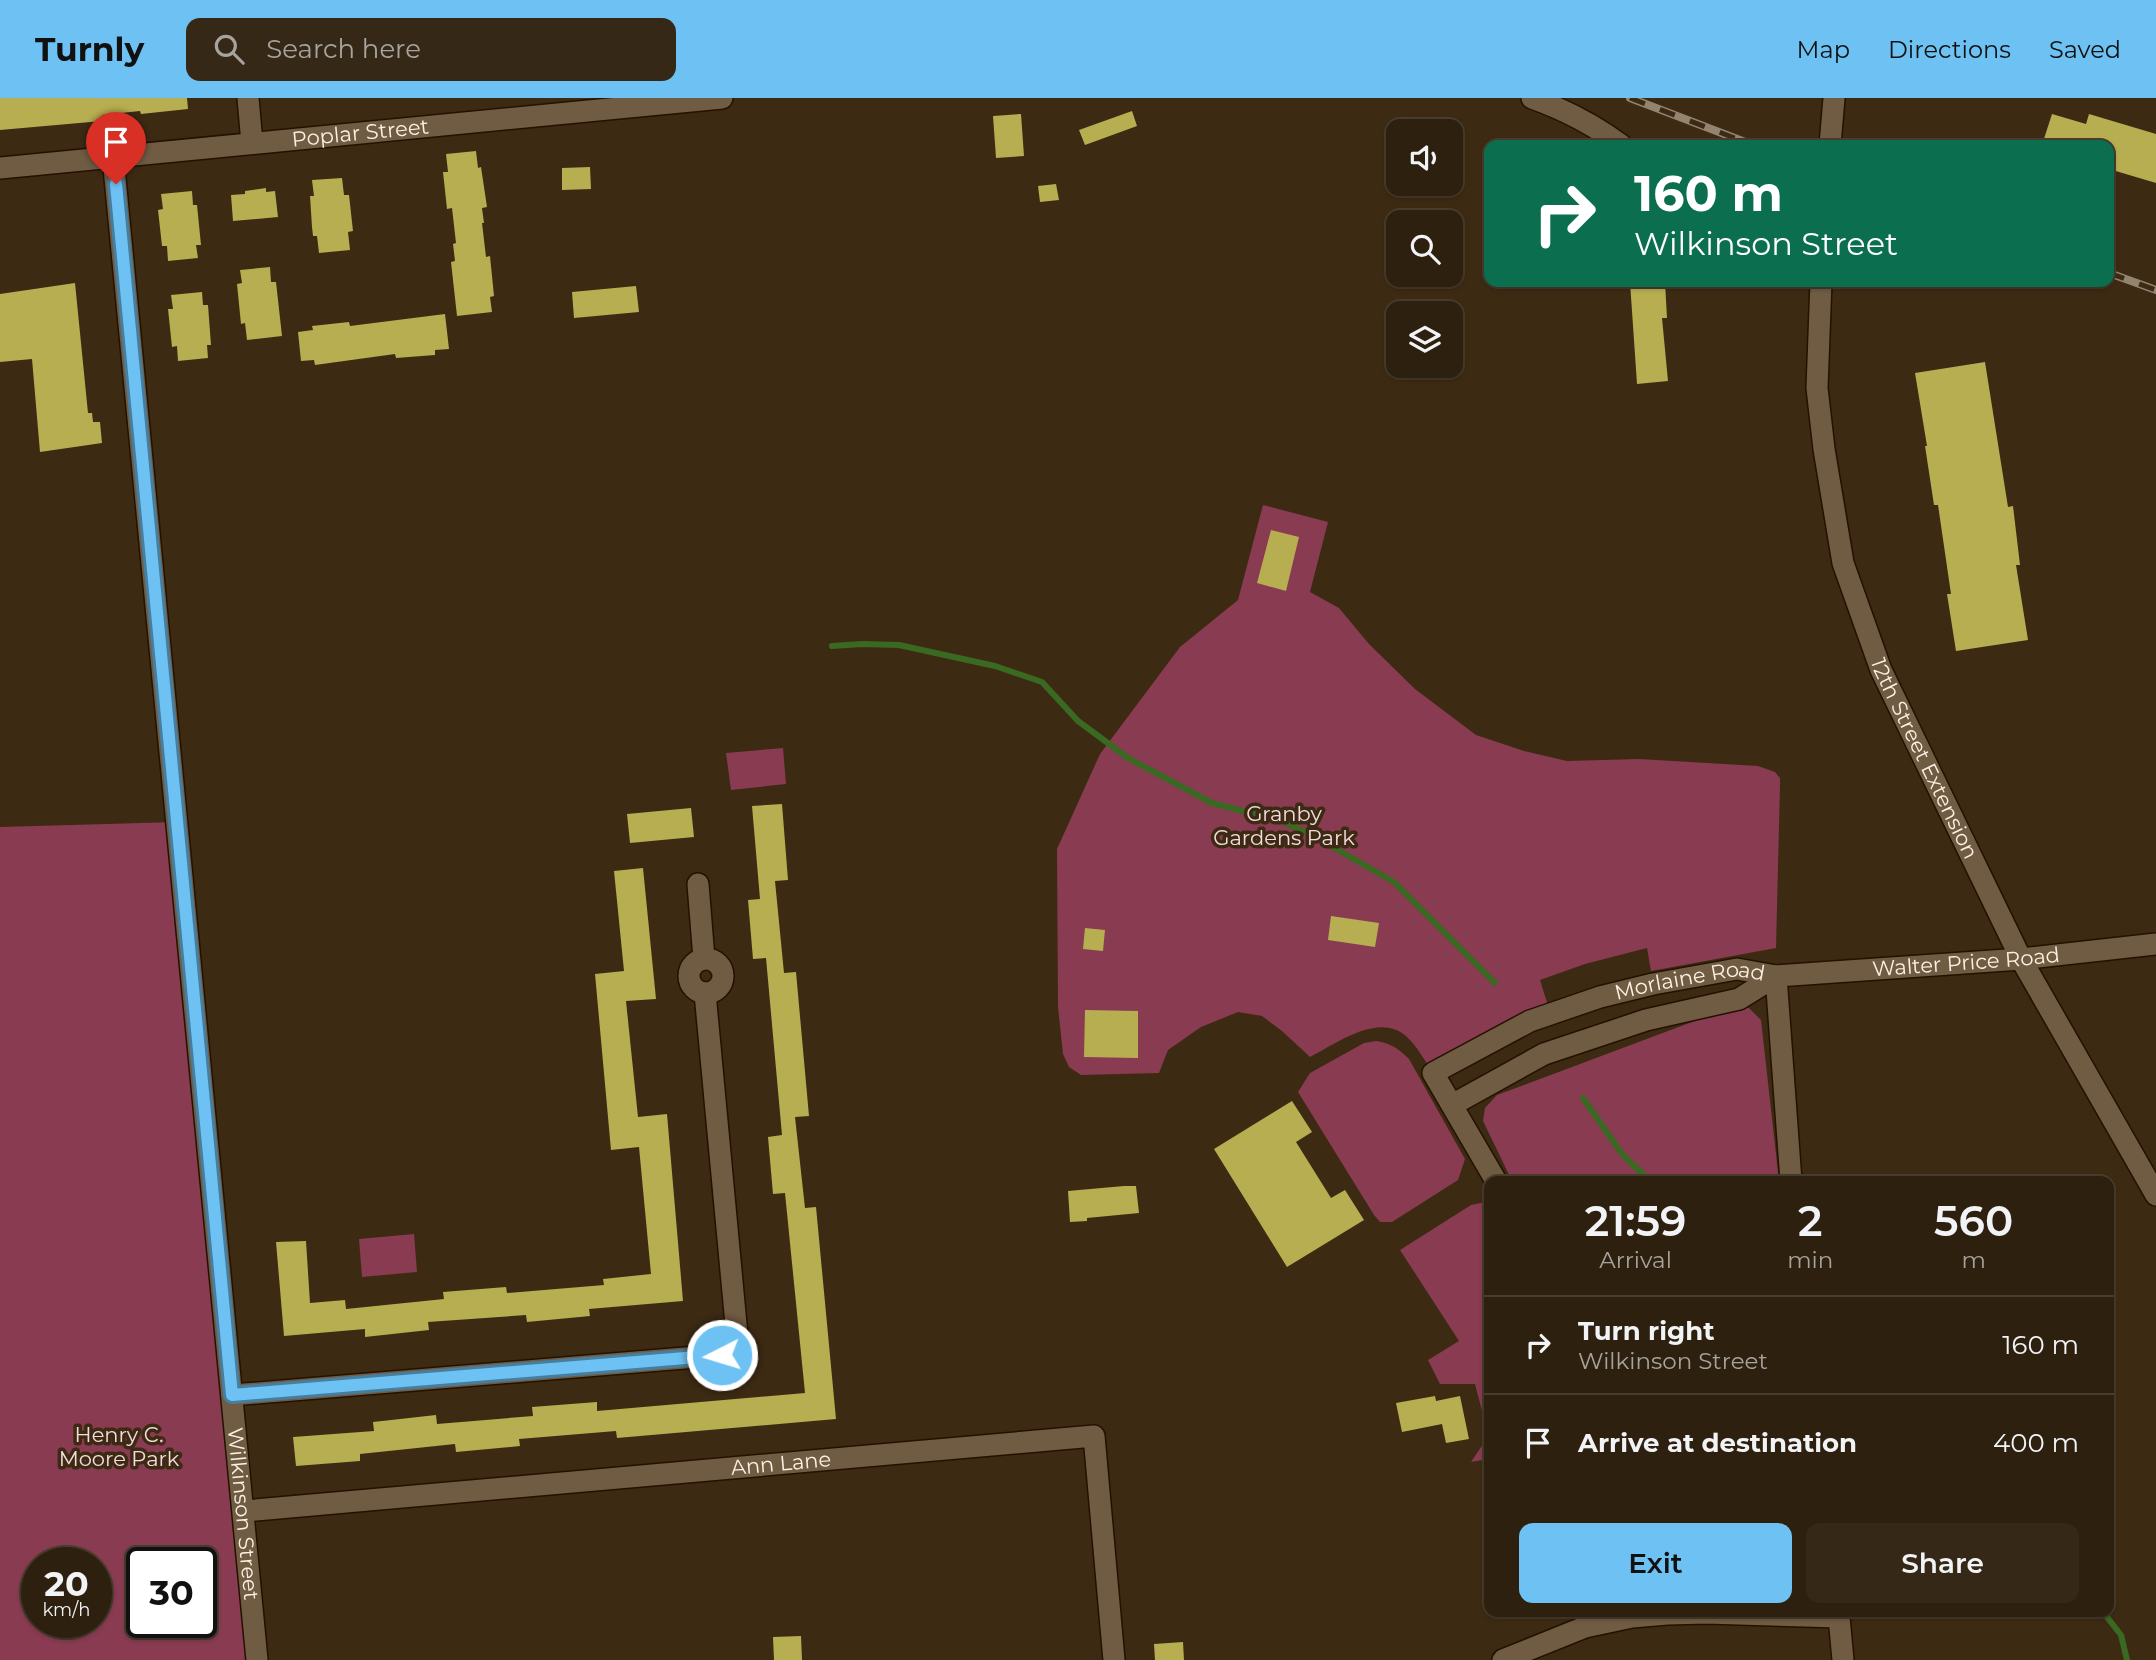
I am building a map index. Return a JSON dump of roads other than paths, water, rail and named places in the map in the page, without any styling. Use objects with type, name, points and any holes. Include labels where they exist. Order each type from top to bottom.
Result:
[{"type":"street","points":[[248,98],[253,143]]},
{"type":"street","name":"Poplar Street","points":[[0,168],[648,102],[722,98]]},
{"type":"street","points":[[1532,98],[1549,104],[1614,140]]},
{"type":"street","points":[[1830,140],[1834,98]]},
{"type":"street","name":"Wilkinson Street","points":[[113,157],[257,1660]]},
{"type":"street","name":"12th Street Extension","points":[[1821,287],[1817,388],[1824,449],[1843,563],[1881,670],[2021,959],[2156,1195]]},
{"type":"street","points":[[232,1395],[722,1355],[737,1335],[705,993],[717,989],[723,976],[720,965],[704,959],[698,884]]},
{"type":"street","name":"Walter Price Road","points":[[1776,976],[2021,959],[2156,944]]},
{"type":"street","name":"Morlaine Road","points":[[1493,1176],[1433,1073],[1530,1021],[1600,997],[1653,984],[1738,969],[1776,976]]},
{"type":"street","points":[[1776,976],[1791,1176]]},
{"type":"street","name":"Morlaine Road","points":[[1452,1105],[1544,1054],[1646,1020],[1739,999],[1776,976]]},
{"type":"street","name":"Ann Lane","points":[[244,1511],[1094,1436],[1114,1660]]},
{"type":"street","points":[[1503,1660],[1583,1620],[1632,1617]]},
{"type":"street","points":[[1839,1617],[1843,1660]]},
{"type":"waterway","points":[[832,646],[899,645],[995,666],[1042,682],[1078,721],[1128,758],[1212,803],[1281,821],[1310,834],[1394,882],[1495,983]]},
{"type":"waterway","points":[[1583,1098],[1622,1154],[1645,1176]]},
{"type":"waterway","points":[[2107,1617],[2121,1635],[2127,1660]]},
{"type":"railway","points":[[1630,98],[1740,140]]},
{"type":"railway","points":[[2114,275],[2156,290]]},
{"type":"park label","name":"Granby Gardens Park","points":[[1284,826]]},
{"type":"park label","name":"Henry C. Moore Park","points":[[119,1447]]}]
